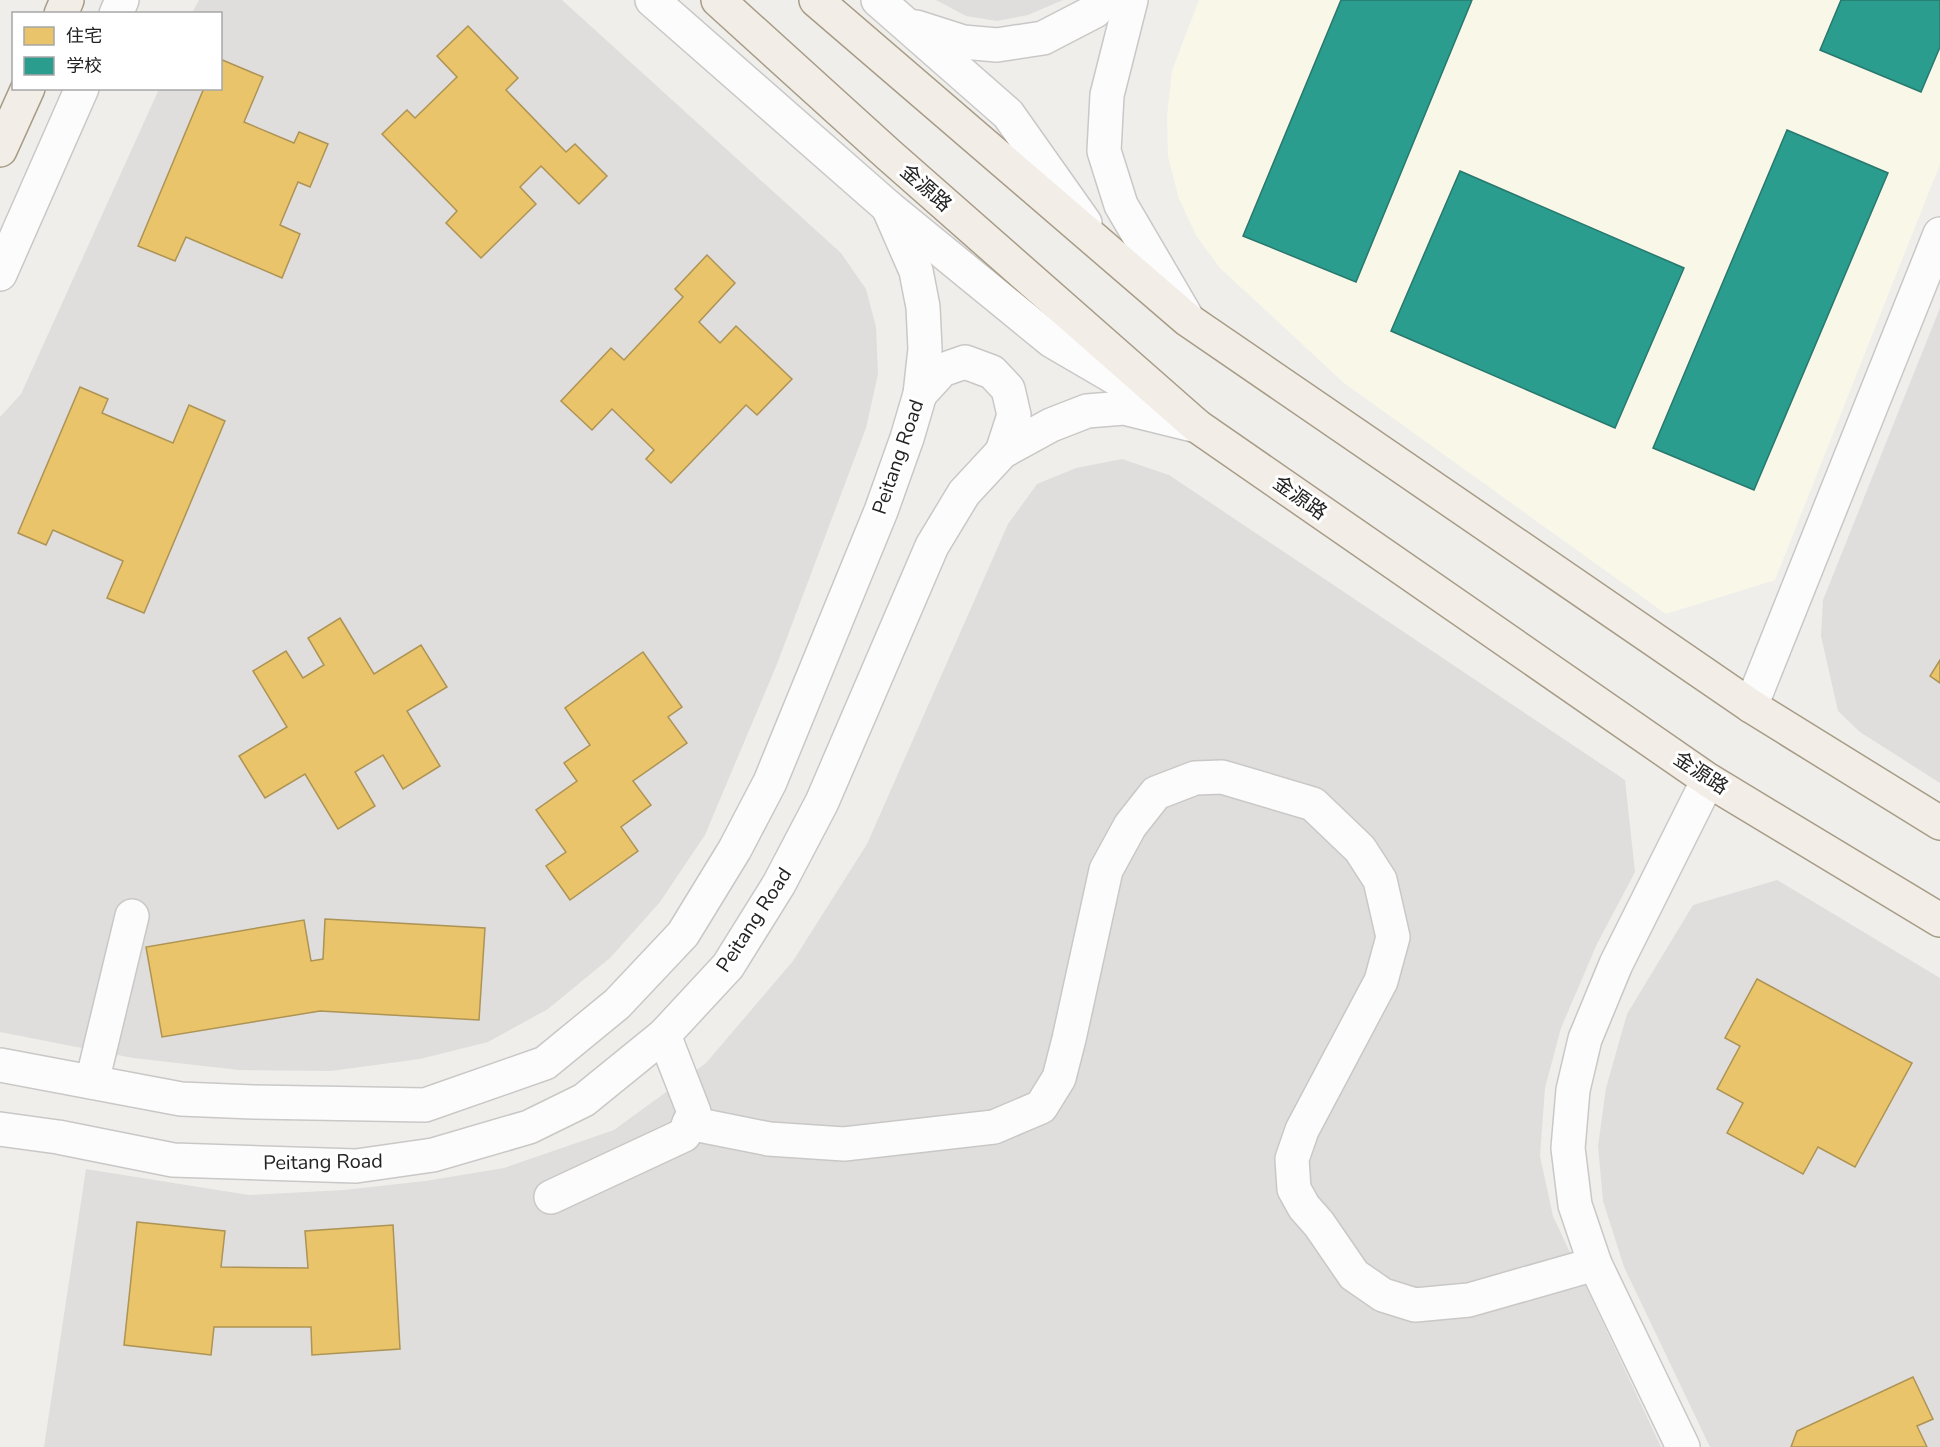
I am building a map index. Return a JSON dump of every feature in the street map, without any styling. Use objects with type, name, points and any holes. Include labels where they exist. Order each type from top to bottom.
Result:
[{"type":"main road","name":"金源路","points":[[718,0],[898,163],[1197,426],[1708,780],[1940,920]]},
{"type":"main road","points":[[816,0],[1188,320],[1751,706],[1940,824]]},
{"type":"main road","points":[[0,150],[27,90]]},
{"type":"street","points":[[651,0],[888,207],[1052,340],[1197,426]]},
{"type":"street","points":[[878,0],[1008,114],[1098,242]]},
{"type":"street","points":[[905,24],[963,42],[997,45],[1043,38],[1095,11],[1104,0]]},
{"type":"street","points":[[1131,0],[1107,95],[1104,151],[1121,205],[1188,320]]},
{"type":"street","points":[[0,274],[81,90]]},
{"type":"street","name":"Peitang Road","points":[[0,1065],[180,1099],[425,1105],[545,1064],[617,1004],[683,934],[735,849],[770,782],[880,511],[921,394],[925,349],[923,307],[916,271],[888,207]]},
{"type":"street","points":[[1751,706],[1940,234]]},
{"type":"street","points":[[921,394],[942,370],[966,362],[992,372],[1008,389],[1014,415],[1002,452]]},
{"type":"street","name":"Peitang Road","points":[[0,1129],[58,1137],[173,1160],[356,1166],[434,1155],[529,1126],[584,1100],[664,1035],[728,966],[779,884],[822,802],[932,546],[964,493],[1002,452],[1051,425],[1087,411],[1125,408],[1197,426]]},
{"type":"street","points":[[689,1123],[769,1139],[844,1144],[994,1127],[1041,1107],[1059,1078],[1106,870],[1131,826],[1156,793],[1195,778],[1222,777],[1313,804],[1360,849],[1380,880],[1393,937],[1380,981],[1302,1130],[1292,1159],[1294,1189],[1304,1207],[1354,1275],[1383,1295],[1415,1305],[1469,1300],[1595,1264]]},
{"type":"street","points":[[1683,1447],[1595,1264],[1575,1205],[1568,1148],[1574,1089],[1585,1039],[1616,964],[1708,780]]},
{"type":"street","points":[[92,1082],[132,915]]},
{"type":"street","points":[[550,1197],[684,1135],[694,1112],[664,1035]]},
{"type":"shaded area","points":[[199,0],[562,0],[841,253],[866,289],[876,327],[878,374],[866,428],[777,664],[705,835],[660,902],[610,958],[548,1009],[488,1042],[420,1059],[331,1071],[239,1070],[133,1058],[0,1032],[0,417],[21,394],[159,90],[222,90],[222,12],[193,12]]},
{"type":"shaded area","points":[[936,0],[1063,0],[1028,15],[997,21],[966,16]]},
{"type":"shaded area","points":[[1199,0],[1940,0],[1940,164],[1775,580],[1666,614],[1344,383],[1220,268],[1197,237],[1179,199],[1168,156],[1167,117],[1172,71]]},
{"type":"shaded area","points":[[1940,308],[1940,783],[1860,732],[1838,711],[1821,636],[1823,600]]},
{"type":"shaded area","points":[[1122,459],[1169,475],[1625,780],[1635,872],[1597,944],[1561,1028],[1545,1088],[1540,1156],[1553,1216],[1661,1447],[44,1447],[86,1169],[249,1195],[344,1190],[425,1181],[504,1168],[614,1130],[706,1063],[793,961],[867,844],[1008,524],[1037,484],[1076,468]]},
{"type":"shaded area","points":[[1777,880],[1940,978],[1940,1447],[1710,1447],[1624,1267],[1603,1201],[1598,1146],[1606,1088],[1627,1014],[1693,905]]},
{"type":"building: 住宅","points":[[468,26],[518,78],[506,90],[566,152],[575,144],[607,176],[579,204],[541,166],[520,187],[536,204],[481,258],[446,223],[457,211],[382,134],[407,110],[415,118],[457,77],[437,56]]},
{"type":"building: 住宅","points":[[222,60],[263,77],[244,122],[294,143],[299,132],[328,144],[310,187],[298,182],[280,225],[300,234],[282,278],[186,237],[175,261],[138,246],[203,90],[222,90]]},
{"type":"building: 住宅","points":[[707,255],[735,283],[699,322],[720,343],[736,326],[792,379],[757,415],[746,405],[671,483],[646,459],[654,450],[612,409],[592,430],[561,401],[611,348],[624,360],[683,297],[675,289]]},
{"type":"building: 住宅","points":[[80,387],[108,399],[102,413],[173,443],[189,405],[225,421],[144,613],[107,598],[123,561],[53,530],[46,545],[18,533]]},
{"type":"building: 住宅","points":[[340,618],[374,674],[421,645],[447,687],[407,711],[440,766],[403,789],[383,755],[355,772],[375,806],[338,829],[305,774],[265,798],[239,756],[287,727],[253,671],[286,651],[303,678],[324,665],[308,638]]},
{"type":"building: 住宅","points":[[643,652],[682,707],[668,717],[687,743],[633,781],[651,805],[621,827],[638,851],[570,900],[546,866],[566,852],[536,810],[577,781],[564,763],[590,745],[565,708]]},
{"type":"building: 住宅","points":[[1940,660],[1940,683],[1930,676]]},
{"type":"building: 住宅","points":[[325,919],[485,928],[479,1020],[320,1011],[162,1037],[146,947],[304,920],[311,961],[323,959]]},
{"type":"building: 住宅","points":[[1757,979],[1912,1063],[1855,1167],[1818,1147],[1803,1174],[1727,1133],[1743,1103],[1717,1089],[1740,1046],[1725,1038]]},
{"type":"building: 住宅","points":[[137,1222],[225,1231],[221,1267],[308,1268],[305,1231],[393,1225],[400,1349],[312,1355],[311,1327],[214,1327],[211,1355],[124,1345]]},
{"type":"building: 住宅","points":[[1913,1377],[1933,1419],[1917,1426],[1927,1447],[1791,1447],[1797,1431]]},
{"type":"building: 学校","points":[[1341,0],[1472,0],[1356,282],[1243,236]]},
{"type":"building: 学校","points":[[1841,0],[1940,0],[1940,47],[1921,92],[1820,50]]},
{"type":"building: 学校","points":[[1787,130],[1888,173],[1754,490],[1653,448]]},
{"type":"building: 学校","points":[[1460,171],[1684,268],[1615,428],[1391,331]]}]
